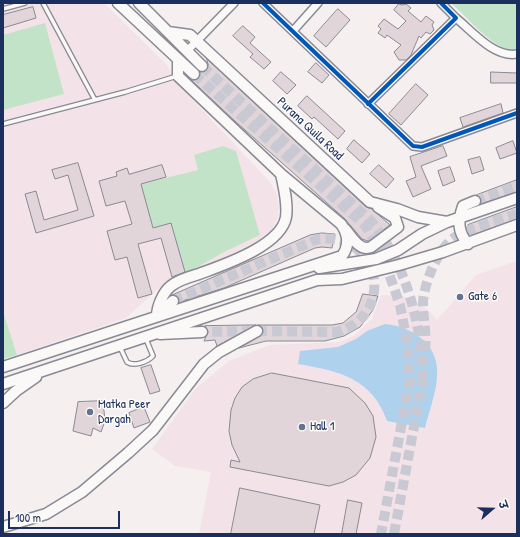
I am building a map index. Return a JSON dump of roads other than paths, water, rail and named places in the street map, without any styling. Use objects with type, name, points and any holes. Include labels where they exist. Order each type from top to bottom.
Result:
[{"type":"main road","points":[[118,3],[194,74]]},
{"type":"main road","points":[[139,3],[202,66]]},
{"type":"main road","name":"Purana Quila Road","points":[[168,32],[190,35],[370,202],[397,209],[418,217],[447,222]]},
{"type":"main road","points":[[178,59],[178,76],[282,174],[341,224],[359,245],[365,248],[369,248],[397,229],[398,224],[395,218],[370,202]]},
{"type":"main road","points":[[157,316],[157,309],[170,287],[178,282],[223,265],[264,245],[279,232],[286,218],[286,196],[282,174]]},
{"type":"main road","points":[[303,269],[357,263],[376,259],[398,250],[422,234],[447,222],[517,198]]},
{"type":"main road","points":[[468,244],[460,232],[458,218],[462,206],[475,201]]},
{"type":"main road","points":[[3,367],[342,256],[348,242],[346,233],[341,224]]},
{"type":"main road","points":[[3,384],[42,372],[146,335],[317,280],[342,279],[364,274],[468,244],[517,226]]},
{"type":"main road","points":[[157,316],[173,301]]},
{"type":"main road","points":[[3,527],[46,514],[82,492],[153,430],[204,364],[219,352],[257,331]]},
{"type":"main road","points":[[146,335],[202,332]]},
{"type":"main road","points":[[3,403],[16,391],[42,372]]},
{"type":"street","points":[[187,51],[234,3]]},
{"type":"street","points":[[263,3],[413,146],[418,147],[517,113]]},
{"type":"street","points":[[293,31],[318,3]]},
{"type":"street","points":[[441,3],[456,18],[496,50],[507,54],[517,54]]},
{"type":"street","points":[[368,104],[456,18]]},
{"type":"lane","points":[[3,9],[25,3]]},
{"type":"lane","points":[[43,3],[95,100]]},
{"type":"lane","points":[[3,124],[178,76]]},
{"type":"lane","points":[[118,345],[127,362],[134,365],[153,356],[146,335]]},
{"type":"water","points":[[385,324],[406,329],[415,334],[430,347],[434,356],[437,366],[437,377],[434,396],[425,428],[387,421],[381,406],[373,395],[352,379],[327,370],[298,364],[300,351],[338,347],[356,339],[367,331]]},
{"type":"tunnel","points":[[202,66],[372,222],[384,239],[394,258],[410,296],[419,337],[423,379]]},
{"type":"tunnel","points":[[194,74],[365,225],[382,254],[400,305],[407,342],[410,379],[381,534]]},
{"type":"tunnel","points":[[475,201],[517,186]]},
{"type":"tunnel","points":[[425,351],[426,338],[423,302],[424,294],[429,275],[444,247],[464,232],[517,214]]},
{"type":"tunnel","points":[[173,301],[318,239],[339,240],[356,248],[367,261],[374,277],[374,294],[368,310],[355,323],[336,332],[202,332]]},
{"type":"tunnel","points":[[394,534],[424,373]]},
{"type":"place","name":"Gate 6","points":[[460,297]]},
{"type":"place","name":"Matka Peer Dargah","points":[[90,412]]},
{"type":"place","name":"Hall 1","points":[[302,427]]}]
